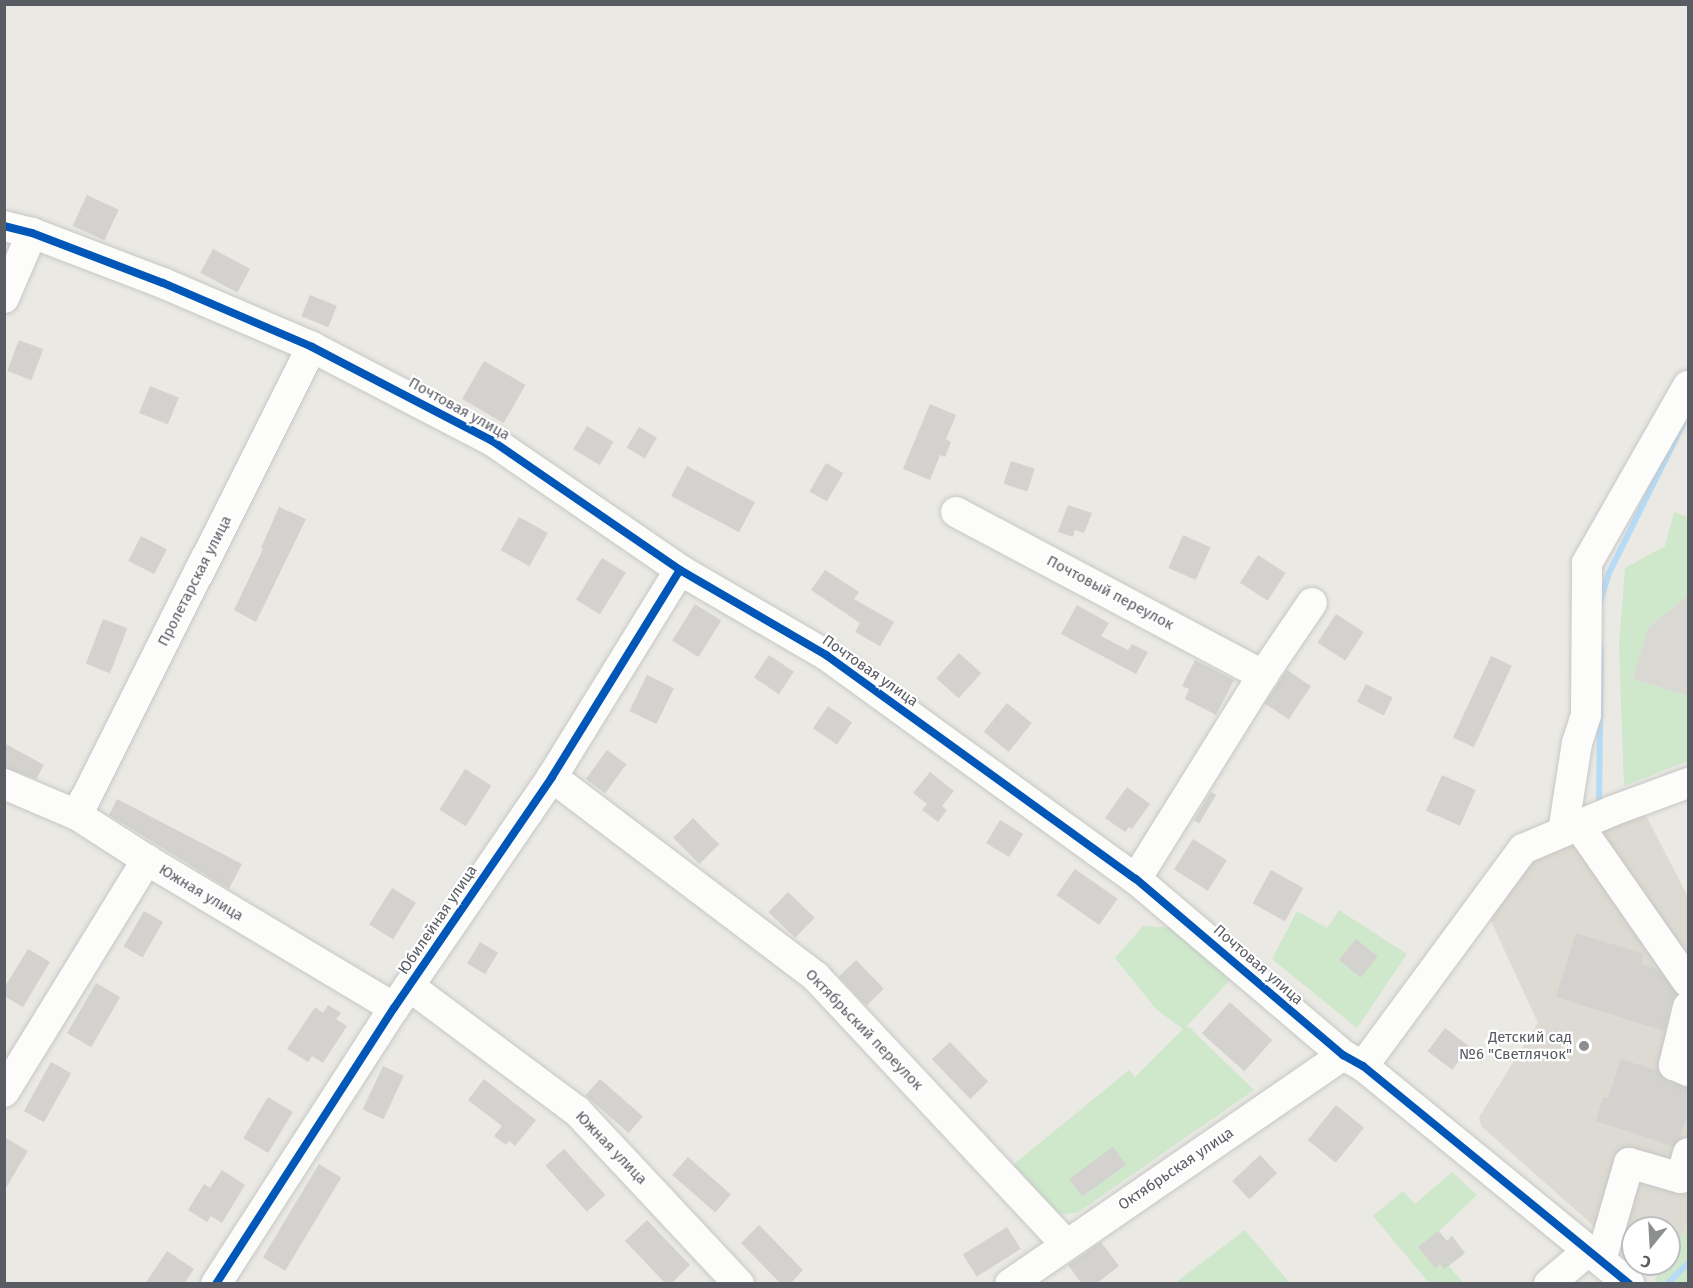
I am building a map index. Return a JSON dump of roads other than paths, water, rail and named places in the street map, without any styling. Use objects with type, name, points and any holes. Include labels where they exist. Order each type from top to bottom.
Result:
[{"type":"street","points":[[4,298],[18,230]]},
{"type":"street","name":"Почтовая улица","points":[[18,230],[163,283],[312,347],[491,440],[680,570],[826,655],[1136,879],[1353,1060],[1629,1284]]},
{"type":"street","name":"Пролетарская улица","points":[[77,814],[312,347]]},
{"type":"street","points":[[1689,386],[1587,563],[1586,715],[1576,742],[1585,823],[1689,982]]},
{"type":"street","name":"Почтовый переулок","points":[[956,512],[1263,675]]},
{"type":"street","name":"Юбилейная улица","points":[[216,1284],[402,997],[552,777],[680,570]]},
{"type":"street","points":[[1136,879],[1263,675],[1312,603]]},
{"type":"street","name":"Октябрьский переулок","points":[[552,777],[816,977],[1066,1244]]},
{"type":"street","name":"Октябрьская улица","points":[[1010,1284],[1066,1244],[1353,1060],[1523,849],[1689,783]]},
{"type":"street","name":"Южная улица","points":[[4,784],[77,814],[147,860],[402,997],[577,1111],[739,1284]]},
{"type":"street","points":[[4,1092],[147,860]]},
{"type":"street","points":[[1689,1007],[1674,1065],[1689,1071]]},
{"type":"street","points":[[1549,1284],[1595,1255],[1629,1163],[1681,1178],[1689,1153]]},
{"type":"waterway","points":[[1600,602],[1609,573],[1683,424]]},
{"type":"waterway","points":[[1599,806],[1601,649]]},
{"type":"waterway","points":[[1667,1284],[1688,1263]]},
{"type":"place","name":"Детский сад №6 \"Светлячок\"","points":[[1584,1046]]}]
